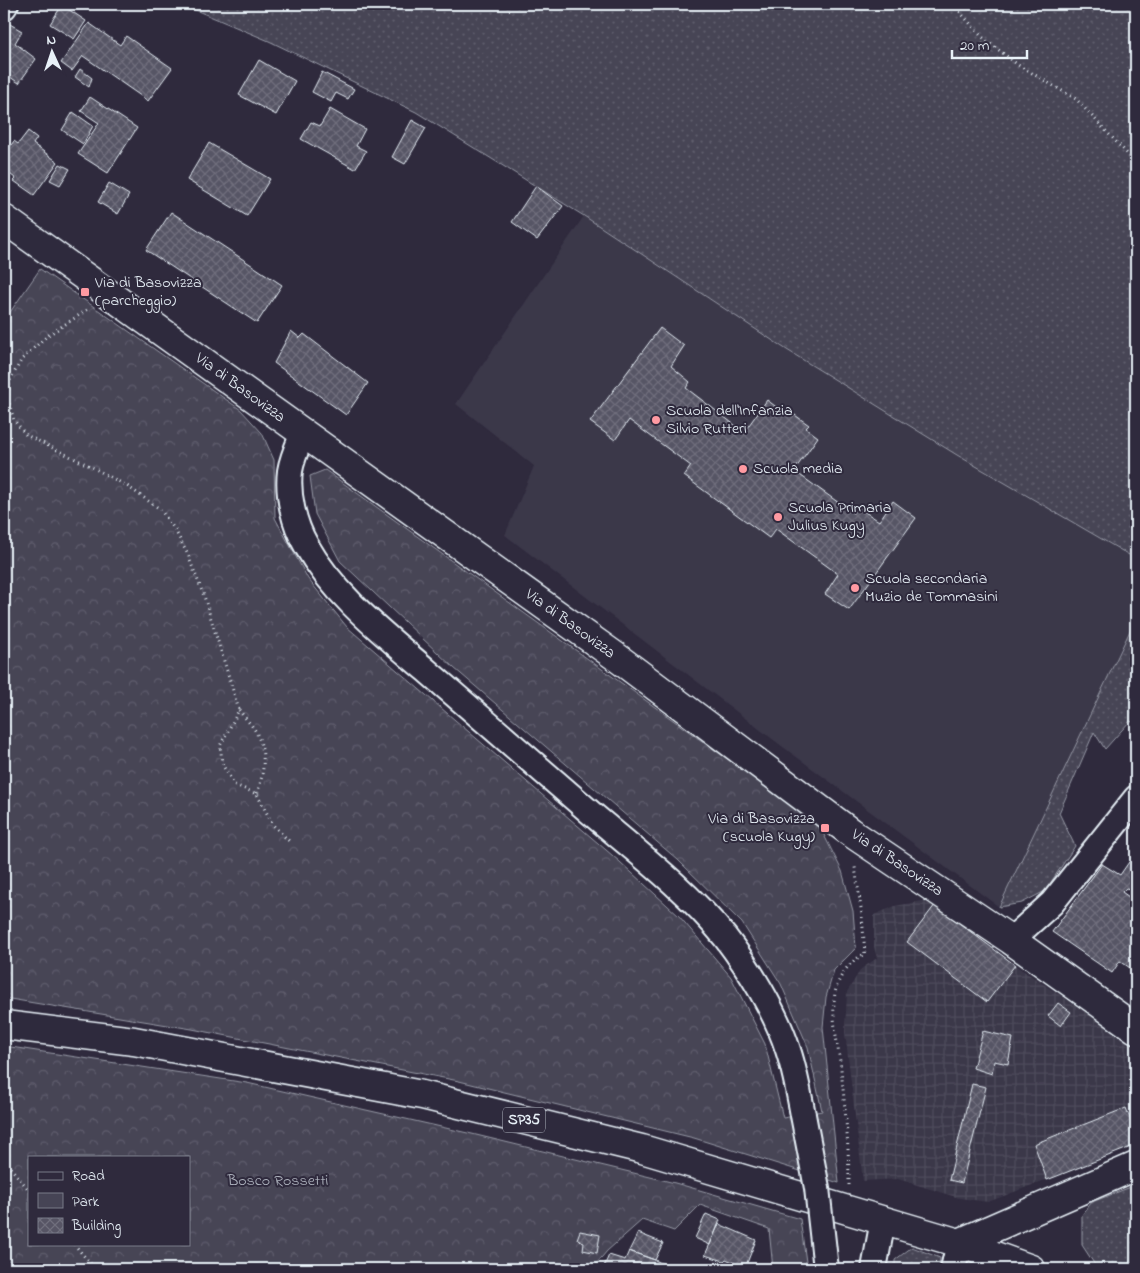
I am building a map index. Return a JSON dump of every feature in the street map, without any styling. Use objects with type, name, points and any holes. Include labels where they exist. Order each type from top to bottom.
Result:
[{"type":"main road","name":"Via di Basovizza","points":[[4,219],[615,656],[850,832],[1011,940],[1136,1029]]},
{"type":"main road","name":"SP35","points":[[4,1025],[134,1041],[422,1095],[642,1149],[959,1243],[1031,1269]]},
{"type":"main road","points":[[959,1243],[1136,1166]]},
{"type":"street","points":[[303,433],[290,472],[290,494],[294,517],[305,543],[323,571],[351,602],[393,642],[645,858],[690,900],[724,937],[763,995],[787,1047],[795,1073],[816,1188],[826,1269]]},
{"type":"street","points":[[1011,940],[1052,903],[1136,798]]},
{"type":"street","points":[[874,1269],[883,1220]]},
{"type":"street","points":[[953,1269],[959,1243]]},
{"type":"path","points":[[953,4],[981,36],[1018,65],[1076,99],[1136,163]]},
{"type":"path","points":[[110,295],[47,336],[22,359],[9,382],[8,400],[14,420],[26,435],[127,486],[160,509],[175,530],[187,553],[204,596],[239,710],[256,732],[262,751],[264,773],[256,794]]},
{"type":"path","points":[[239,710],[220,746],[223,766],[234,785],[256,794],[273,826],[290,842]]},
{"type":"path","points":[[850,832],[862,915],[865,954],[858,957],[846,968],[836,992],[834,1018],[849,1155],[850,1211]]},
{"type":"path","points":[[4,1160],[28,1189]]},
{"type":"path","points":[[76,1246],[95,1269]]},
{"type":"shaded area","name":"Scuola secondaria Muzio de Tommasini","points":[[584,216],[787,350],[957,455],[1136,559],[1136,618],[999,907],[775,741],[505,535],[534,466],[456,404]]},
{"type":"shaded area","points":[[928,900],[1015,965],[1136,1046],[1136,1145],[988,1202],[959,1198],[898,1179],[863,1181],[845,1032],[847,992],[861,969],[877,958],[874,947],[874,915],[895,906]]},
{"type":"green space","points":[[181,4],[1136,4],[1136,559],[957,455],[787,350],[584,216],[416,112],[269,41]]},
{"type":"green space","points":[[40,269],[241,410],[262,433],[274,460],[275,518],[308,579],[347,627],[620,862],[679,916],[731,977],[765,1044],[783,1118],[822,1111],[808,1047],[781,984],[742,923],[678,860],[454,668],[340,561],[315,514],[310,476],[325,470],[819,825],[842,871],[853,911],[856,948],[834,970],[826,997],[823,1027],[839,1183],[694,1138],[459,1081],[192,1029],[4,998],[4,321]]},
{"type":"green space","points":[[1136,618],[1136,724],[1130,721],[1105,749],[1094,732],[1059,813],[1075,846],[1045,891],[1022,903],[999,907]]},
{"type":"green space","name":"Bosco Rossetti","points":[[4,1046],[247,1083],[472,1134],[675,1183],[800,1219],[807,1269],[773,1269],[769,1229],[700,1205],[674,1231],[642,1220],[607,1251],[592,1269],[4,1269]]},
{"type":"green space","points":[[1136,1185],[1136,1269],[1097,1268],[1082,1245],[1082,1215],[1092,1202]]},
{"type":"green space","points":[[912,1247],[940,1258],[939,1269],[895,1269],[895,1260]]},
{"type":"building","points":[[62,5],[86,21],[74,39],[50,24]]},
{"type":"building","points":[[8,23],[22,31],[15,43],[36,59],[19,83],[4,73],[4,29]]},
{"type":"building","points":[[89,23],[120,45],[126,36],[172,68],[148,101],[83,56],[72,71],[61,63]]},
{"type":"building","points":[[259,60],[295,81],[276,115],[239,95]]},
{"type":"building","points":[[80,69],[92,78],[89,87],[75,77]]},
{"type":"building","points":[[322,72],[354,89],[348,99],[336,93],[331,102],[312,92]]},
{"type":"building","points":[[90,97],[137,128],[108,173],[78,154],[99,123],[81,111]]},
{"type":"building","points":[[330,109],[365,129],[356,146],[366,151],[355,169],[301,139],[311,122],[320,126]]},
{"type":"building","points":[[73,112],[93,126],[83,144],[62,130]]},
{"type":"building","points":[[4,116],[9,119],[4,127]]},
{"type":"building","points":[[412,120],[426,128],[405,164],[392,157]]},
{"type":"building","points":[[28,131],[37,138],[33,144],[58,162],[34,195],[14,181],[16,179],[4,169],[4,162],[9,155],[6,152],[14,141],[18,144]]},
{"type":"building","points":[[209,143],[270,179],[247,216],[187,180]]},
{"type":"building","points":[[60,164],[70,169],[60,185],[50,180]]},
{"type":"building","points":[[109,183],[129,195],[118,214],[98,202]]},
{"type":"building","points":[[536,186],[563,206],[537,240],[512,222]]},
{"type":"building","points":[[171,212],[282,285],[257,323],[146,250]]},
{"type":"building","name":"Scuola media","points":[[660,328],[684,346],[671,366],[690,382],[686,388],[744,432],[767,400],[779,409],[782,406],[809,425],[806,428],[818,437],[796,468],[799,471],[797,473],[853,513],[857,507],[879,521],[893,501],[916,518],[849,610],[825,594],[838,574],[776,529],[769,538],[684,476],[691,466],[629,420],[615,440],[590,422]]},
{"type":"building","points":[[291,331],[300,338],[304,334],[368,383],[346,415],[274,363]]},
{"type":"building","points":[[1129,862],[1136,867],[1136,884],[1132,890],[1126,888],[1122,892],[1136,902],[1136,972],[1120,961],[1112,973],[1052,932],[1102,864],[1120,875]]},
{"type":"building","points":[[935,905],[1015,965],[987,1002],[907,942]]},
{"type":"building","points":[[1058,1003],[1071,1012],[1061,1026],[1048,1016]]},
{"type":"building","points":[[983,1031],[1013,1038],[1008,1064],[994,1061],[992,1074],[973,1068]]},
{"type":"building","points":[[972,1084],[986,1087],[962,1183],[949,1180]]},
{"type":"building","points":[[1126,1108],[1136,1134],[1136,1145],[1047,1180],[1034,1144]]},
{"type":"building","points":[[706,1214],[720,1220],[710,1245],[695,1238]]},
{"type":"building","points":[[719,1224],[756,1240],[745,1268],[726,1259],[724,1261],[705,1255]]},
{"type":"building","points":[[580,1231],[600,1235],[597,1253],[583,1250],[584,1242],[577,1239]]},
{"type":"building","points":[[638,1233],[663,1243],[655,1260],[629,1251]]},
{"type":"building","points":[[629,1251],[671,1268],[603,1269],[609,1255],[625,1260]]},
{"type":"place","name":"Via di Basovizza (parcheggio)","points":[[85,292]]},
{"type":"place","name":"Scuola dell'Infanzia Silvio Rutteri","points":[[656,420]]},
{"type":"place","name":"Scuola media","points":[[743,469]]},
{"type":"place","name":"Scuola Primaria Julius Kugy","points":[[778,517]]},
{"type":"place","name":"Scuola secondaria Muzio de Tommasini","points":[[855,588]]},
{"type":"place","name":"Via di Basovizza (scuola Kugy)","points":[[825,828]]}]
